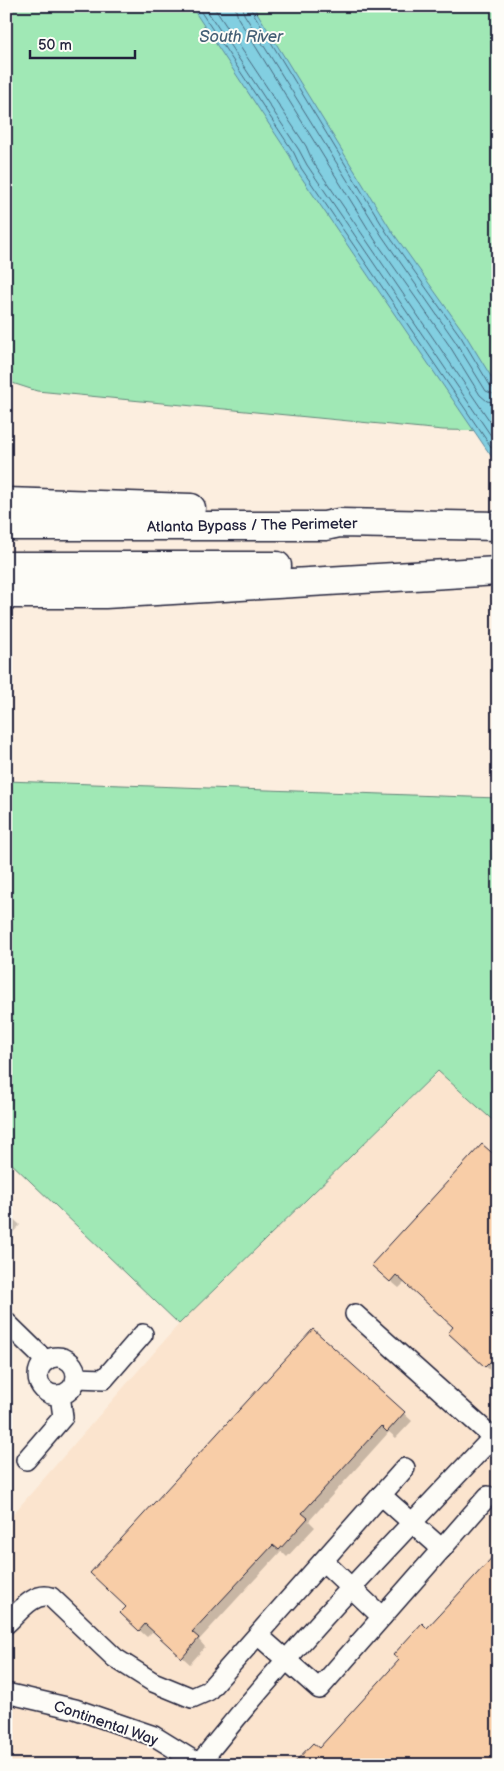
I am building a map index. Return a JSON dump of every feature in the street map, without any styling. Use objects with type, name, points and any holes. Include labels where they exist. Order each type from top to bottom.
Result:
[{"type":"highway","points":[[6,502],[87,506],[237,509],[339,523]]},
{"type":"highway","name":"Atlanta Bypass / The Perimeter","points":[[6,526],[325,526],[339,523],[498,526]]},
{"type":"highway","points":[[6,566],[498,570]]},
{"type":"highway","points":[[6,594],[105,594],[498,570]]},
{"type":"street","points":[[200,1764],[242,1709],[351,1588],[412,1523],[495,1440],[355,1314]]},
{"type":"street","points":[[6,1322],[46,1361]]},
{"type":"street","points":[[76,1378],[104,1380],[143,1334]]},
{"type":"street","points":[[57,1358],[69,1361],[76,1372],[76,1378],[71,1389],[60,1395],[48,1392],[40,1383],[39,1371],[46,1361],[57,1358]]},
{"type":"street","points":[[26,1460],[63,1417],[60,1395]]},
{"type":"street","points":[[6,1624],[33,1599],[47,1596],[53,1598],[115,1658],[153,1682],[192,1698],[208,1691],[405,1468]]},
{"type":"street","points":[[381,1495],[442,1549]]},
{"type":"street","points":[[258,1635],[319,1689],[488,1496]]},
{"type":"street","points":[[323,1561],[382,1617]]},
{"type":"street","name":"Continental Way","points":[[6,1693],[75,1709],[154,1736],[200,1764]]},
{"type":"shaded area","points":[[439,1071],[498,1125],[498,1765],[6,1765],[6,1522],[179,1324]]},
{"type":"green space","points":[[6,6],[498,6],[498,431],[443,430],[37,391],[6,381]]},
{"type":"green space","points":[[6,781],[498,798],[498,1125],[438,1071],[179,1324],[6,1158]]},
{"type":"water","name":"South River","points":[[191,6],[253,6],[391,230],[465,334],[498,388],[498,466],[297,171],[290,156]]},
{"type":"building","points":[[482,1144],[498,1158],[498,1367],[491,1361],[485,1367],[448,1333],[453,1327],[396,1275],[390,1282],[371,1265]]},
{"type":"building","points":[[313,1329],[405,1412],[387,1432],[381,1426],[302,1513],[308,1518],[279,1550],[273,1545],[192,1632],[199,1638],[182,1658],[145,1624],[139,1631],[120,1613],[126,1607],[90,1573]]},
{"type":"building","points":[[498,1551],[498,1765],[292,1765],[313,1743],[319,1748],[399,1660],[393,1655],[422,1623],[427,1628]]}]
